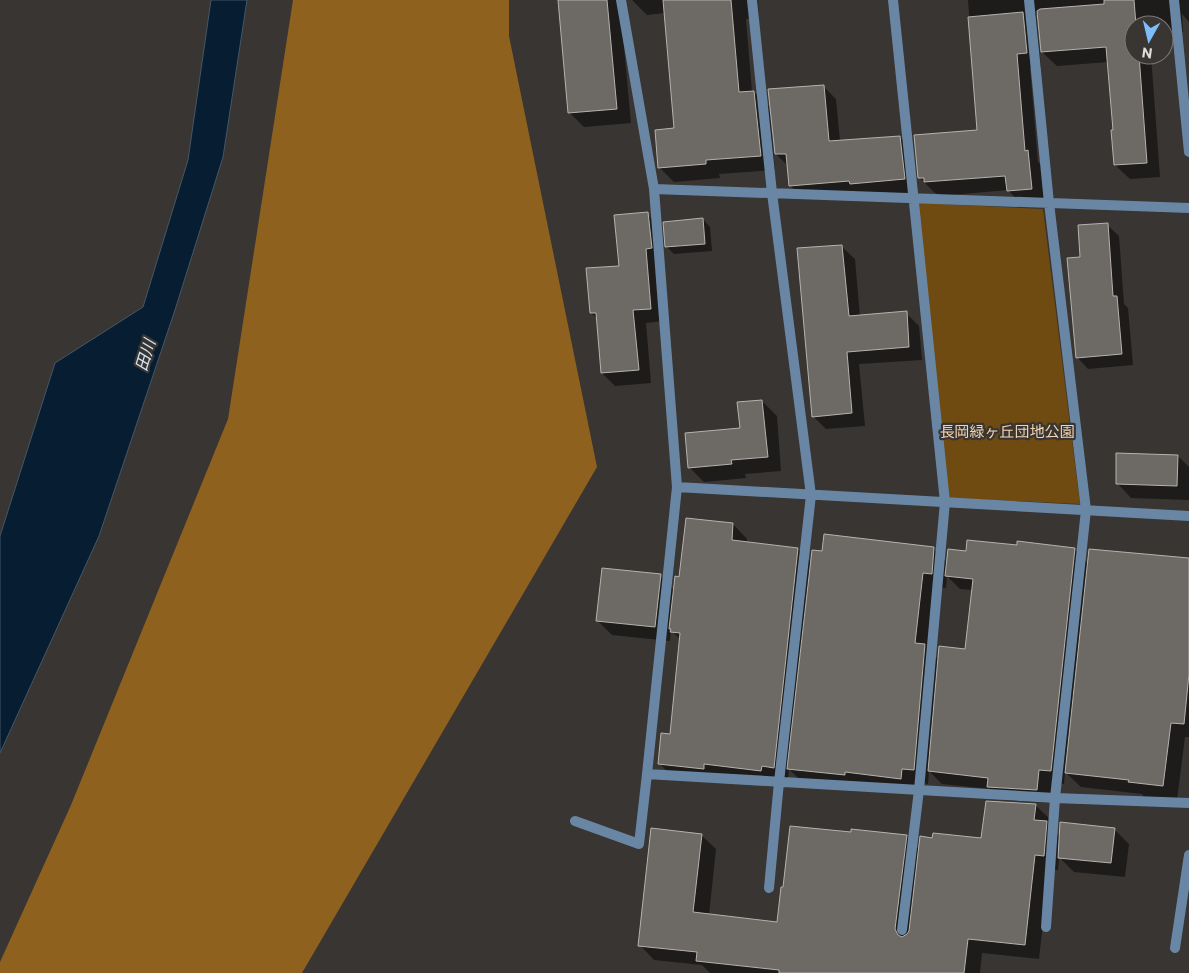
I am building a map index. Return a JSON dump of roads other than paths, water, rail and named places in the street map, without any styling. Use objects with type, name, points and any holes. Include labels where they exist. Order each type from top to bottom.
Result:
[{"type":"street","points":[[575,821],[639,844],[677,487],[654,189],[621,0]]},
{"type":"street","points":[[752,0],[772,193],[811,495],[769,888]]},
{"type":"street","points":[[893,0],[945,502],[919,790],[902,930]]},
{"type":"street","points":[[1029,0],[1049,203],[1086,510],[1055,798],[1046,928]]},
{"type":"street","points":[[1174,0],[1189,152]]},
{"type":"street","points":[[654,189],[1189,208]]},
{"type":"street","points":[[677,487],[1189,516]]},
{"type":"street","points":[[647,774],[1055,798],[1189,802]]},
{"type":"street","points":[[1175,948],[1189,855]]},
{"type":"water","name":"田川","points":[[211,0],[247,0],[223,157],[175,310],[99,536],[0,753],[0,536],[55,363],[143,307],[188,160]]},
{"type":"park label","name":"長岡緑ヶ丘団地公園","points":[[1007,432]]}]
